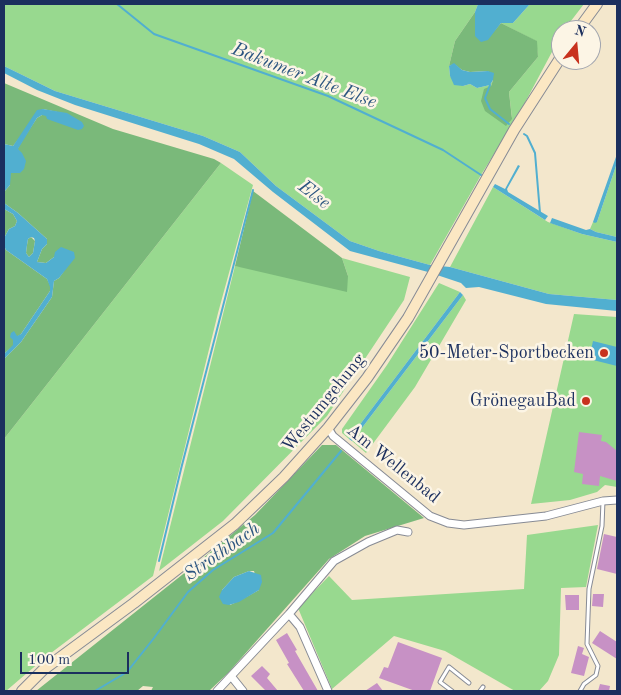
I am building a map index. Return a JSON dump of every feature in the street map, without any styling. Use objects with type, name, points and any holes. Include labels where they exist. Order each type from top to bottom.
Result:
[{"type":"main road","points":[[585,20],[597,4]]},
{"type":"main road","name":"Westumgehung","points":[[22,691],[43,670],[134,603],[235,524],[284,477],[328,428],[386,351],[426,287],[514,130],[553,70]]},
{"type":"street","name":"Am Wellenbad","points":[[328,428],[333,436],[430,516],[448,524],[464,525],[546,516],[603,501],[617,500]]},
{"type":"street","points":[[217,691],[289,614],[334,561],[368,542],[397,530],[408,532]]},
{"type":"street","points":[[289,614],[300,627],[328,691]]},
{"type":"street","points":[[231,676],[243,691]]},
{"type":"lane","points":[[580,691],[584,684],[596,675],[598,666],[587,644],[589,588],[602,526],[603,501]]},
{"type":"lane","points":[[452,691],[440,682],[449,667],[469,683]]},
{"type":"lane","points":[[480,691],[483,687]]},
{"type":"green space","points":[[4,4],[478,4],[475,12],[455,41],[449,66],[450,76],[463,86],[470,84],[477,88],[490,85],[493,80],[491,86],[512,118],[509,92],[538,57],[536,41],[501,23],[513,23],[530,4],[584,4],[572,20],[551,20],[551,54],[520,112],[481,175],[430,265],[350,241],[276,186],[240,152],[203,136],[55,91],[4,66]]},
{"type":"green space","points":[[475,12],[475,36],[495,30],[501,23],[537,41],[538,57],[509,92],[512,119],[506,126],[485,111],[481,101],[484,89],[491,86],[493,80],[488,71],[470,72],[462,70],[454,64],[449,66],[455,41]]},
{"type":"green space","points":[[4,83],[113,129],[214,159],[221,163],[4,439],[4,359],[21,342],[52,297],[54,281],[64,271],[54,257],[46,263],[37,262],[42,249],[47,244],[47,239],[4,203],[4,192],[10,185],[10,174],[17,150],[23,139],[37,118],[42,115],[62,113],[43,109],[13,146],[4,144]]},
{"type":"green space","points":[[221,163],[253,185],[218,313],[153,576],[4,691],[4,439]]},
{"type":"green space","points":[[617,163],[617,237],[590,229],[593,222],[597,222]]},
{"type":"green space","points":[[493,187],[548,222],[582,234],[617,242],[617,300],[549,294],[450,267]]},
{"type":"green space","points":[[253,191],[342,258],[348,276],[347,292],[235,266]]},
{"type":"green space","points":[[4,209],[13,214],[17,221],[4,238]]},
{"type":"green space","points":[[31,237],[35,241],[33,253],[29,257],[26,253],[28,239]]},
{"type":"green space","points":[[4,246],[6,250],[47,279],[51,287],[21,334],[13,340],[13,346],[4,354]]},
{"type":"green space","points":[[342,258],[410,277],[404,300],[327,416],[223,521],[159,571],[235,266],[348,276]]},
{"type":"green space","points":[[439,283],[460,292],[349,439],[342,433],[342,429],[387,365]]},
{"type":"green space","points":[[463,295],[466,300],[415,387],[366,453],[352,441]]},
{"type":"green space","name":"GrönegauBad","points":[[574,314],[617,317],[617,487],[605,485],[597,492],[570,500],[531,504]]},
{"type":"green space","points":[[322,445],[336,445],[424,518],[365,536],[329,559],[228,673],[209,691],[151,691],[153,687],[143,686],[137,691],[36,691],[202,559],[255,515]],"holes":[[[254,571],[259,590],[230,605],[222,590],[234,577]]]},
{"type":"green space","points":[[598,525],[586,587],[561,588],[559,655],[548,681],[539,691],[515,691],[445,651],[394,636],[332,689],[298,608],[329,576],[352,600],[524,589],[527,535]]},
{"type":"water","points":[[478,4],[530,4],[513,23],[501,23],[488,40],[481,42],[475,36],[475,12]]},
{"type":"water","points":[[454,63],[462,70],[470,72],[488,71],[494,73],[493,80],[490,85],[477,88],[470,84],[463,86],[454,85],[450,76],[449,66]]},
{"type":"water","points":[[4,66],[55,91],[203,136],[240,152],[276,186],[350,241],[430,265],[450,267],[549,294],[617,300],[617,311],[546,304],[479,287],[466,288],[461,283],[428,272],[350,251],[273,192],[234,159],[199,144],[75,105],[37,90],[4,73]]},
{"type":"water","points":[[43,109],[67,113],[82,122],[84,126],[78,130],[47,119],[46,116],[42,115],[37,118],[18,149],[26,161],[24,169],[20,173],[11,173],[10,185],[4,192],[4,144],[13,146],[37,110]]},
{"type":"water","points":[[617,154],[617,163],[597,222],[595,223],[593,222]]},
{"type":"water","points":[[518,165],[520,166],[507,189],[508,192],[548,216],[545,220],[493,187],[495,184],[505,189]]},
{"type":"water","points":[[4,203],[47,239],[47,244],[42,249],[37,262],[46,263],[54,257],[55,252],[61,247],[74,252],[75,258],[59,278],[54,281],[52,297],[21,342],[4,359],[4,354],[13,345],[13,340],[10,337],[11,333],[14,331],[17,336],[21,334],[50,291],[50,287],[47,279],[6,250],[4,238],[17,221],[13,214],[4,209]],"holes":[[[34,238],[33,253],[29,257],[26,253],[28,239]]]},
{"type":"water","points":[[552,218],[586,230],[590,229],[617,237],[617,242],[582,234],[550,223]]},
{"type":"water","points":[[460,292],[463,295],[352,441],[349,439]]},
{"type":"water","name":"50-Meter-Sportbecken","points":[[593,341],[617,347],[617,366],[589,359]]},
{"type":"water","points":[[249,571],[261,575],[262,582],[259,590],[239,602],[229,605],[223,604],[219,597],[222,590],[234,577]]},
{"type":"building","name":"GrönegauBad","points":[[579,432],[602,435],[601,441],[606,442],[617,451],[617,481],[600,476],[599,486],[582,484],[583,474],[574,472]]},
{"type":"building","points":[[604,534],[617,537],[617,574],[597,569]]},
{"type":"building","points":[[593,594],[604,594],[603,607],[592,606]]},
{"type":"building","points":[[565,595],[579,595],[579,610],[566,610]]},
{"type":"building","points":[[600,631],[617,642],[617,659],[592,643]]},
{"type":"building","points":[[287,633],[318,691],[304,691],[287,664],[289,663],[276,640]]},
{"type":"building","points":[[398,642],[442,658],[430,691],[415,691],[379,678],[384,667],[388,668]]},
{"type":"building","points":[[578,646],[584,648],[582,654],[589,657],[584,676],[571,673]]},
{"type":"building","points":[[262,666],[270,674],[267,678],[278,691],[266,691],[251,676]]},
{"type":"building","points":[[377,683],[383,691],[365,691]]},
{"type":"building","points":[[600,684],[610,686],[609,691],[598,691]]},
{"type":"waterway","name":"Bakumer Alte Else","points":[[117,4],[154,34],[328,96],[443,150],[481,175]]},
{"type":"waterway","points":[[490,85],[485,98],[490,109],[509,124]]},
{"type":"waterway","points":[[524,134],[527,136],[535,153],[540,213]]},
{"type":"waterway","points":[[159,561],[253,190]]},
{"type":"waterway","name":"Strothbach","points":[[95,691],[127,672],[188,592],[213,570],[273,533],[341,451]]},
{"type":"place","name":"50-Meter-Sportbecken","points":[[604,353]]},
{"type":"place","name":"GrönegauBad","points":[[586,401]]},
{"type":"water label","name":"Else","points":[[314,195]]}]
